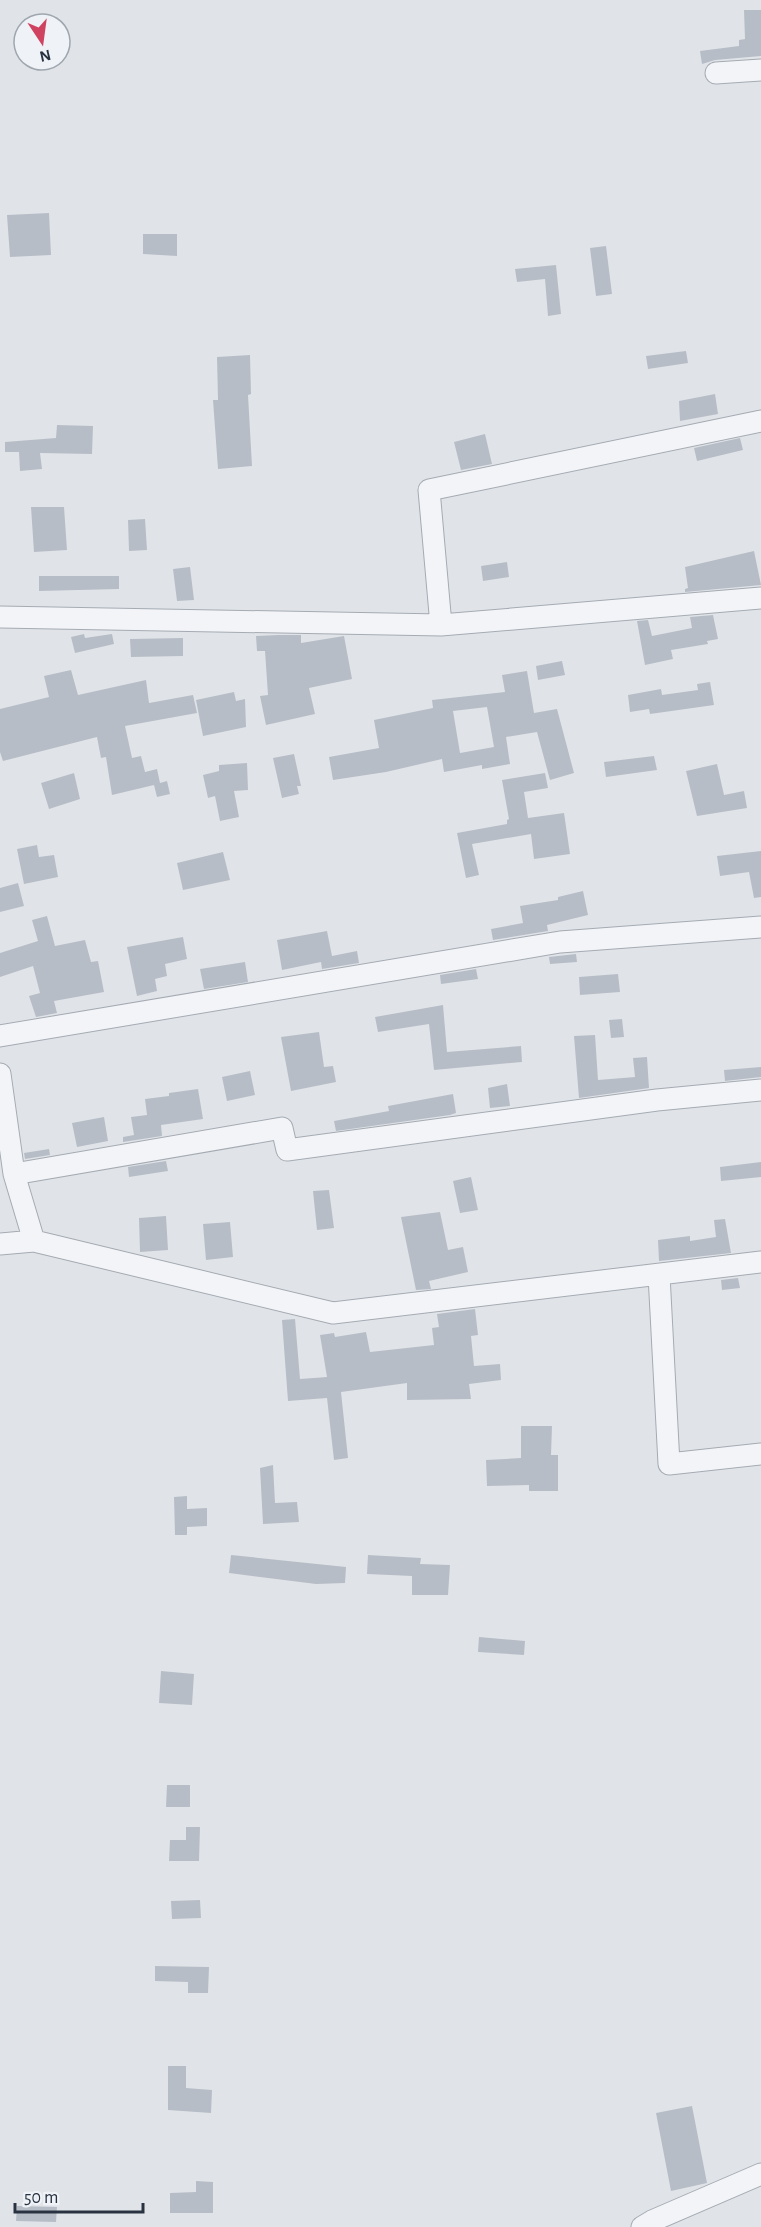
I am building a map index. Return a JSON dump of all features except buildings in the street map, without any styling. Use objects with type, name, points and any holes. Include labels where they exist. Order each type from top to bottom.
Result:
[{"type":"street","points":[[716,73],[761,70]]},
{"type":"street","points":[[441,625],[429,490],[761,421]]},
{"type":"street","points":[[0,617],[441,625],[761,598]]},
{"type":"street","points":[[0,1036],[560,942],[761,927]]},
{"type":"street","points":[[0,1074],[14,1174],[34,1241]]},
{"type":"street","points":[[14,1174],[282,1128],[287,1150],[657,1100],[761,1090]]},
{"type":"street","points":[[0,1244],[34,1241],[333,1313],[761,1262]]},
{"type":"street","points":[[659,1275],[669,1464],[761,1454]]},
{"type":"street","points":[[642,2227],[761,2175]]}]
